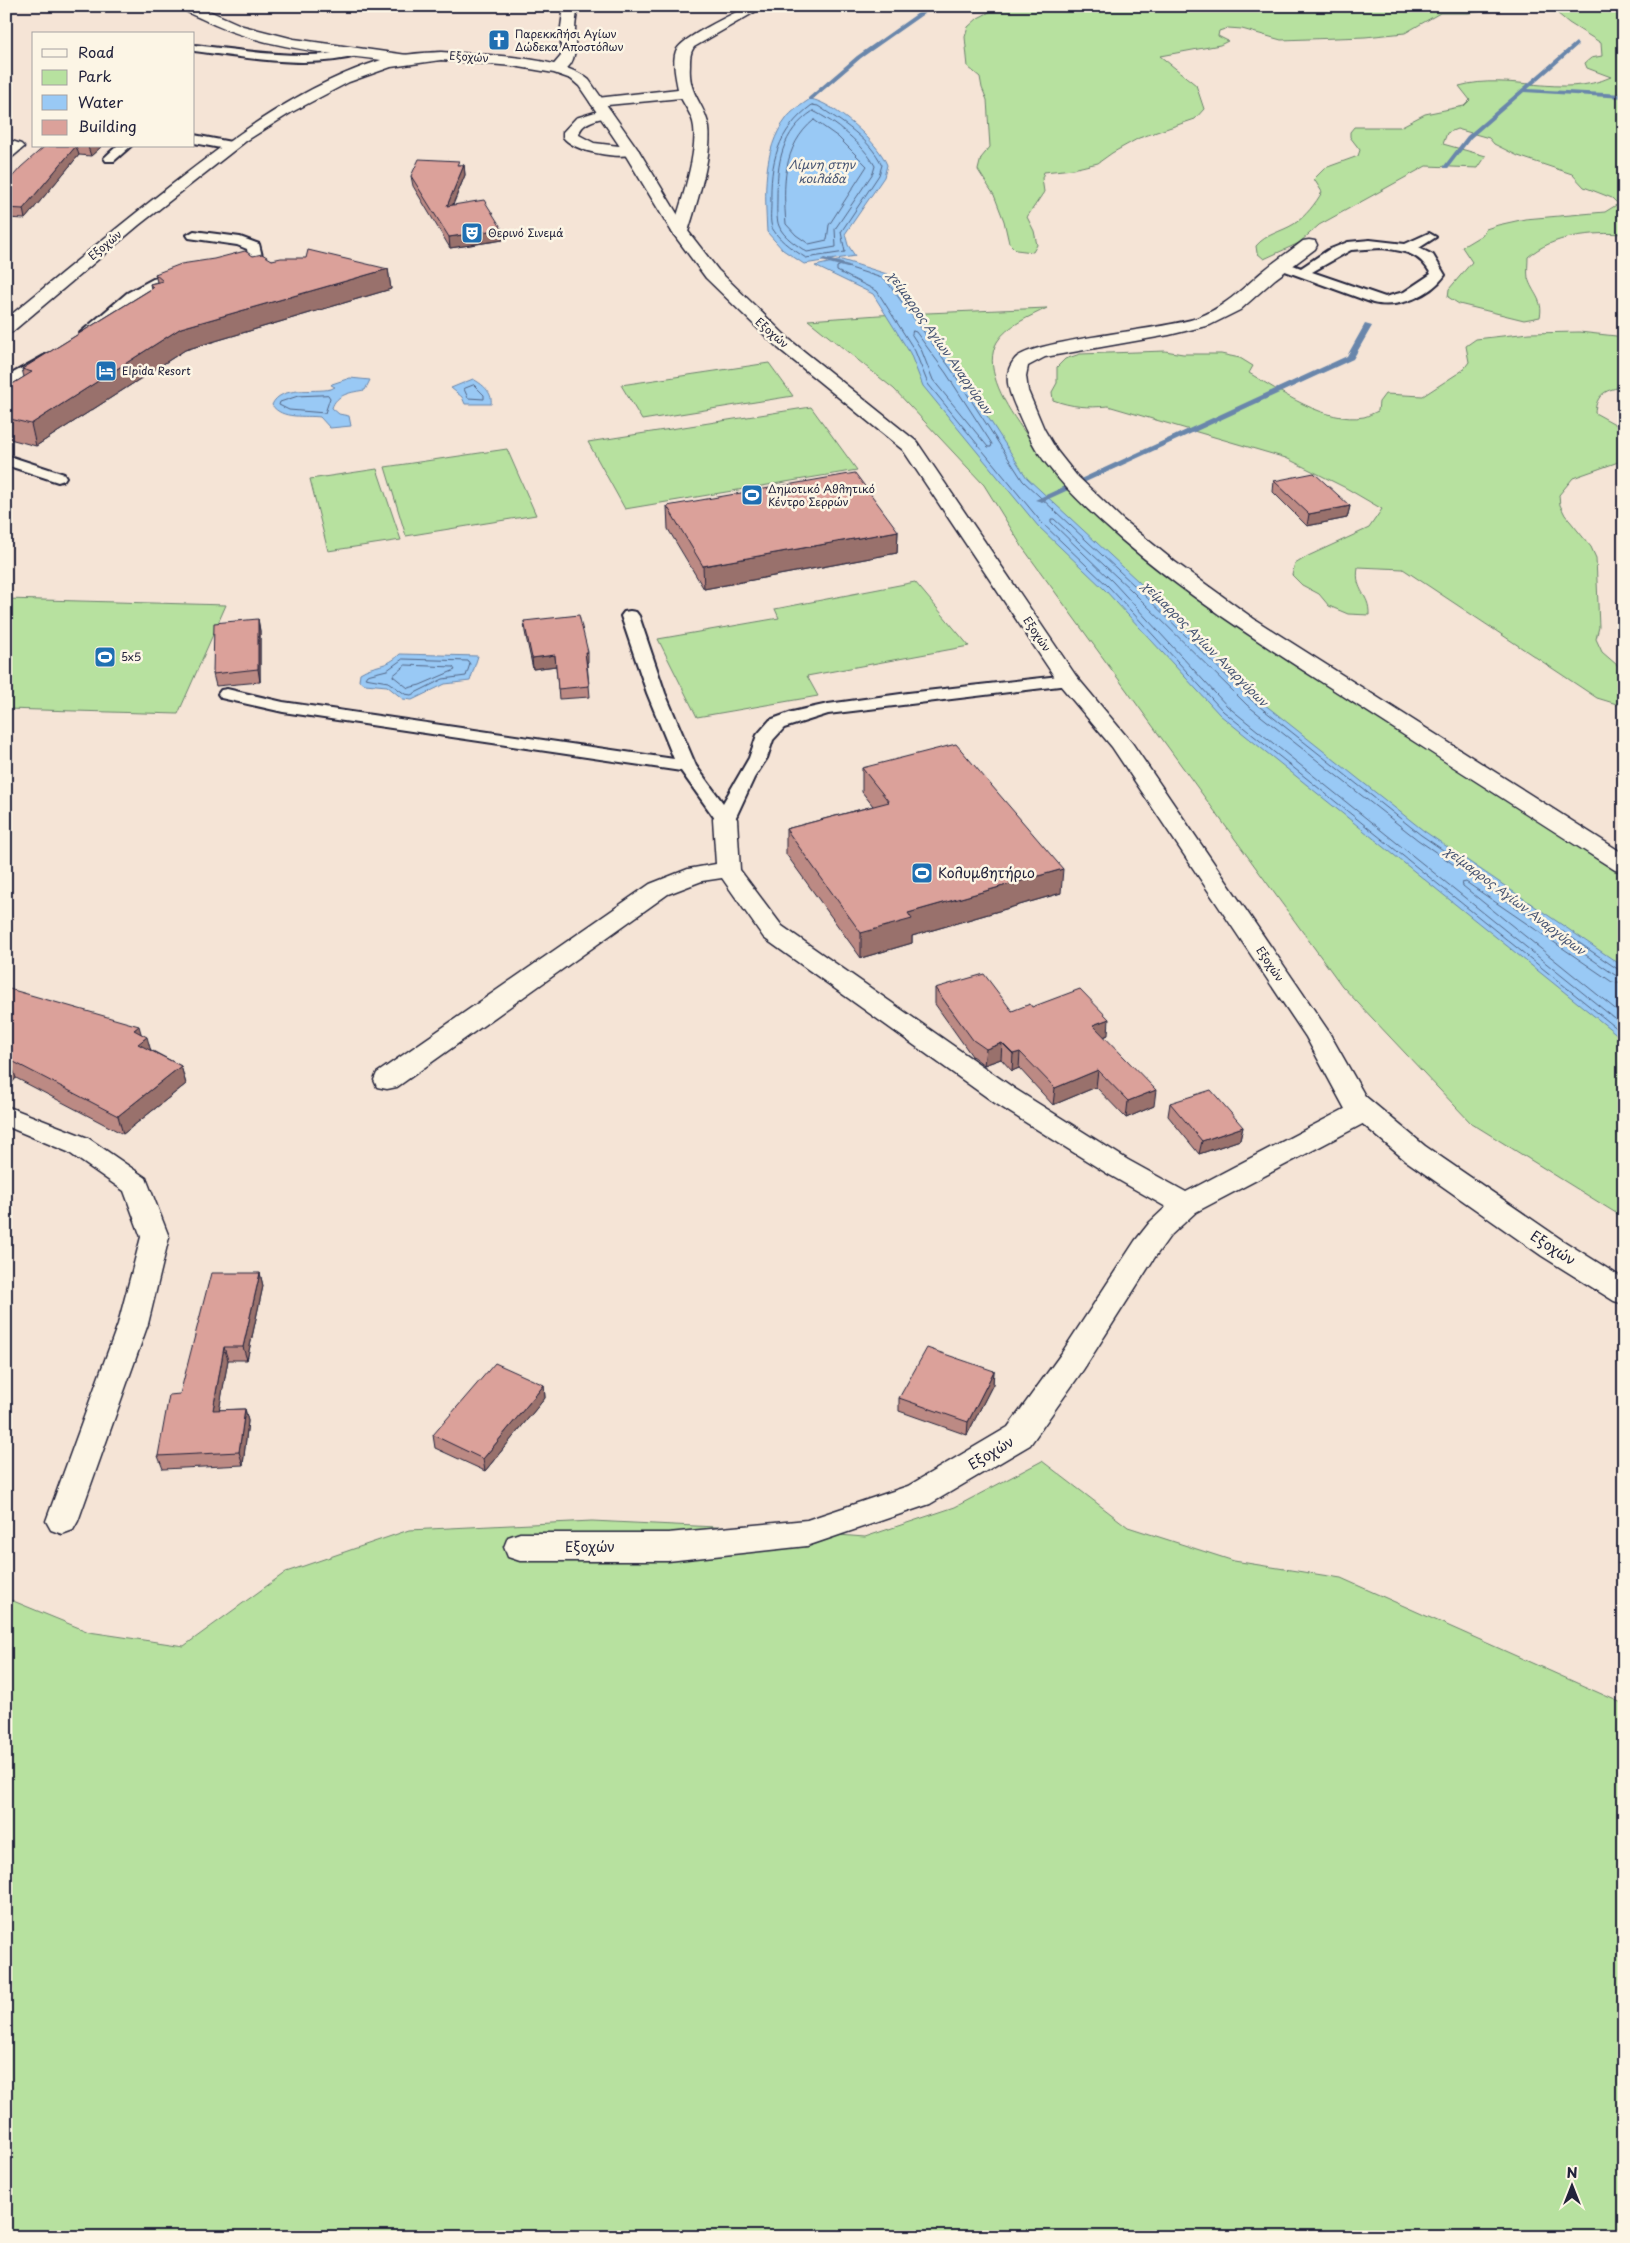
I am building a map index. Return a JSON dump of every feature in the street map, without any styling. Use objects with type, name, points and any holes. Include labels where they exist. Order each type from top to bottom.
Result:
[{"type":"street","points":[[187,6],[215,22],[238,30],[407,59]]},
{"type":"street","points":[[558,69],[568,60],[570,54],[568,27],[571,6]]},
{"type":"street","points":[[680,232],[699,166],[701,131],[701,124],[686,93],[682,67],[683,52],[689,44],[758,6]]},
{"type":"street","name":"Εξοχών","points":[[6,328],[133,222],[230,146],[270,118],[326,88],[372,68],[407,59],[435,56],[467,56],[558,69],[580,79],[631,151],[680,232],[712,274],[761,324],[910,446],[1068,680],[1126,751],[1318,1035],[1355,1102],[1423,1158],[1552,1248],[1624,1293]]},
{"type":"street","points":[[631,151],[582,143],[572,137],[571,132],[576,125],[590,117],[601,107],[686,93]]},
{"type":"street","points":[[6,144],[16,147],[6,155]]},
{"type":"street","points":[[1309,245],[1282,265],[1234,306],[1204,321],[1169,330],[1042,352],[1025,358],[1016,371],[1016,382],[1026,411],[1042,443],[1057,464],[1118,524],[1212,600],[1246,624],[1496,785],[1624,865]]},
{"type":"street","points":[[725,819],[728,870],[772,932],[1005,1096],[1118,1167],[1186,1205]]},
{"type":"street","points":[[387,1080],[660,889],[696,874],[728,870]]},
{"type":"street","name":"Εξοχών","points":[[520,1547],[668,1547],[807,1533],[919,1495],[1018,1436],[1072,1362],[1144,1249],[1160,1229],[1186,1205],[1364,1110]]},
{"type":"street","points":[[6,1115],[78,1145],[136,1185],[154,1237],[133,1324],[62,1521]]},
{"type":"lane","points":[[195,48],[326,59],[350,57],[360,52]]},
{"type":"lane","points":[[195,139],[230,146]]},
{"type":"lane","points":[[110,158],[122,148]]},
{"type":"lane","points":[[194,235],[240,241],[254,247],[254,256],[235,270],[213,274]]},
{"type":"lane","points":[[1406,249],[1429,237]]},
{"type":"lane","points":[[1282,265],[1302,273],[1385,301],[1404,298],[1425,286],[1438,275],[1427,258],[1406,249],[1378,244],[1353,245],[1321,260],[1302,273]]},
{"type":"lane","points":[[76,340],[101,324],[125,301],[154,285],[174,277],[190,274]]},
{"type":"lane","points":[[6,384],[59,351]]},
{"type":"lane","points":[[6,460],[58,477]]},
{"type":"lane","points":[[630,616],[656,693],[687,766],[725,819],[745,778],[758,758],[764,739],[777,724],[798,716],[828,709],[1068,680]]},
{"type":"lane","points":[[227,694],[283,707],[687,766]]},
{"type":"green space","points":[[1001,6],[1495,6],[1493,10],[1468,13],[1440,13],[1405,33],[1365,37],[1281,40],[1242,29],[1228,28],[1219,31],[1218,36],[1228,41],[1220,45],[1160,56],[1196,85],[1204,109],[1195,119],[1139,138],[1098,163],[1073,169],[1044,172],[1042,178],[1044,192],[1027,217],[1034,231],[1037,245],[1033,252],[1016,250],[1009,243],[1004,221],[994,195],[978,170],[981,158],[990,147],[987,100],[980,77],[968,67],[965,37],[968,27],[978,18]]},
{"type":"green space","points":[[1583,6],[1624,6],[1624,234],[1573,236],[1549,244],[1528,257],[1528,278],[1539,301],[1540,317],[1524,320],[1459,304],[1448,297],[1449,289],[1472,262],[1462,247],[1482,235],[1486,229],[1498,225],[1525,219],[1605,212],[1618,204],[1612,198],[1584,187],[1572,174],[1518,156],[1494,144],[1489,138],[1457,129],[1447,133],[1443,144],[1486,156],[1478,168],[1426,166],[1319,225],[1299,243],[1264,259],[1257,253],[1256,246],[1260,242],[1294,224],[1313,205],[1322,192],[1314,179],[1325,168],[1358,156],[1360,150],[1350,137],[1350,132],[1354,127],[1400,127],[1425,114],[1464,106],[1470,100],[1459,86],[1478,82],[1574,86],[1611,77],[1587,68],[1585,63],[1591,58],[1602,56],[1601,43],[1569,23],[1557,13]]},
{"type":"green space","points":[[1047,308],[1013,326],[1001,336],[997,342],[992,361],[996,382],[1007,405],[1023,429],[1059,474],[1089,506],[1553,828],[1624,874],[1624,1218],[1471,1123],[1342,986],[1023,548],[984,485],[894,389],[808,320]]},
{"type":"green space","points":[[1579,332],[1616,336],[1624,339],[1624,387],[1612,389],[1603,394],[1597,401],[1595,413],[1624,429],[1624,460],[1573,478],[1559,495],[1560,505],[1565,515],[1591,547],[1596,558],[1599,627],[1596,639],[1602,652],[1624,671],[1624,705],[1597,698],[1403,569],[1358,567],[1358,582],[1369,608],[1369,615],[1348,614],[1329,606],[1319,594],[1302,585],[1292,575],[1295,564],[1308,556],[1369,528],[1382,509],[1346,488],[1286,458],[1108,406],[1093,407],[1067,404],[1053,400],[1052,392],[1057,383],[1057,367],[1065,359],[1080,354],[1165,351],[1183,354],[1221,354],[1240,358],[1253,366],[1249,373],[1289,397],[1319,411],[1349,418],[1364,417],[1378,411],[1379,402],[1385,394],[1423,396],[1463,370],[1469,362],[1466,346],[1476,339],[1529,333]]},
{"type":"green space","points":[[769,363],[793,396],[642,420],[621,385]]},
{"type":"green space","points":[[811,407],[857,470],[625,509],[588,442]]},
{"type":"green space","points":[[507,449],[536,515],[406,536],[385,467]]},
{"type":"green space","points":[[377,469],[401,540],[328,551],[310,479]]},
{"type":"green space","points":[[915,582],[969,646],[807,676],[818,696],[697,717],[658,639],[779,618],[775,609]]},
{"type":"green space","name":"5x5","points":[[6,599],[226,605],[178,714],[6,709]]},
{"type":"green space","points":[[1042,1461],[1128,1527],[1234,1561],[1341,1578],[1624,1704],[1624,2237],[6,2237],[6,1598],[89,1632],[184,1646],[286,1572],[409,1530],[592,1521],[757,1529],[865,1537],[955,1507]]},
{"type":"water","name":"Λίμνη στην κοιλάδα","points":[[810,99],[831,107],[854,125],[875,146],[887,165],[884,177],[845,234],[848,245],[855,256],[804,264],[783,250],[767,232],[766,188],[769,159],[778,131],[791,113]]},
{"type":"water","points":[[842,260],[887,274],[955,366],[1027,478],[1138,581],[1254,696],[1424,831],[1624,967],[1624,1040],[1220,715],[1105,590],[1038,526],[923,386],[910,353],[873,294],[815,266]]},
{"type":"water","points":[[350,378],[370,380],[365,390],[350,393],[334,403],[332,408],[339,414],[349,416],[351,426],[330,428],[320,417],[288,415],[276,410],[272,405],[276,399],[290,392],[331,389],[335,387],[332,384]]},
{"type":"water","points":[[473,379],[489,392],[491,404],[465,404],[462,397],[451,388]]},
{"type":"water","points":[[400,654],[478,656],[470,681],[445,684],[412,700],[403,699],[387,686],[365,684],[359,681],[360,673],[390,662]]},
{"type":"building","points":[[43,148],[74,148],[23,209],[6,208],[6,184],[21,167]]},
{"type":"building","points":[[419,159],[459,161],[457,165],[464,165],[447,206],[484,200],[502,229],[449,237],[411,176]]},
{"type":"building","points":[[308,250],[388,269],[181,328],[31,424],[6,418],[6,388],[32,372],[22,369],[153,288],[150,284],[163,281],[155,274],[181,264],[214,259],[245,251],[253,256],[262,254],[272,260],[306,258]]},
{"type":"building","points":[[855,473],[898,531],[703,566],[667,506]]},
{"type":"building","points":[[1314,473],[1350,506],[1309,514],[1274,481]]},
{"type":"building","points":[[579,615],[588,652],[585,652],[589,686],[558,689],[555,655],[532,658],[524,621]]},
{"type":"building","points":[[258,619],[258,669],[213,674],[214,623]]},
{"type":"building","name":"Κολυμβητήριο","points":[[956,744],[1063,869],[908,913],[912,919],[861,933],[786,829],[889,802],[862,768]]},
{"type":"building","points":[[984,974],[1012,1011],[1030,1004],[1032,1007],[1080,989],[1109,1019],[1093,1025],[1156,1090],[1128,1101],[1098,1070],[1055,1088],[1020,1052],[1013,1054],[1002,1043],[986,1049],[973,1040],[935,988]]},
{"type":"building","points":[[6,988],[139,1026],[134,1030],[147,1037],[138,1044],[181,1066],[118,1116],[10,1060],[6,1064]]},
{"type":"building","points":[[1211,1090],[1243,1127],[1202,1141],[1170,1103]]},
{"type":"building","points":[[211,1273],[260,1273],[243,1347],[224,1347],[213,1410],[245,1409],[239,1452],[158,1456],[169,1395],[180,1394]]},
{"type":"building","points":[[927,1348],[994,1371],[968,1422],[899,1398]]},
{"type":"building","points":[[495,1363],[544,1385],[483,1459],[433,1435]]},
{"type":"waterway","name":"χείμαρρος Αγίων Αναργύρων","points":[[810,99],[859,57],[932,6]]},
{"type":"waterway","points":[[1523,90],[1576,44]]},
{"type":"waterway","points":[[1446,167],[1469,137],[1523,90]]},
{"type":"waterway","points":[[1523,90],[1624,96]]},
{"type":"waterway","name":"χείμαρρος Αγίων Αναργύρων","points":[[824,260],[847,266]]},
{"type":"waterway","points":[[1039,500],[1350,357],[1368,326]]},
{"type":"place","name":"Παρεκκλήσι Αγίων Δώδεκα Αποστόλων","points":[[499,40]]},
{"type":"place","name":"Θερινό Σινεμά","points":[[472,233]]},
{"type":"place","name":"Elpida Resort","points":[[106,371]]},
{"type":"place","name":"Δημοτικό Αθλητικό Κέντρο Σερρών","points":[[752,495]]},
{"type":"place","name":"5x5","points":[[105,657]]},
{"type":"place","name":"Κολυμβητήριο","points":[[922,873]]}]
